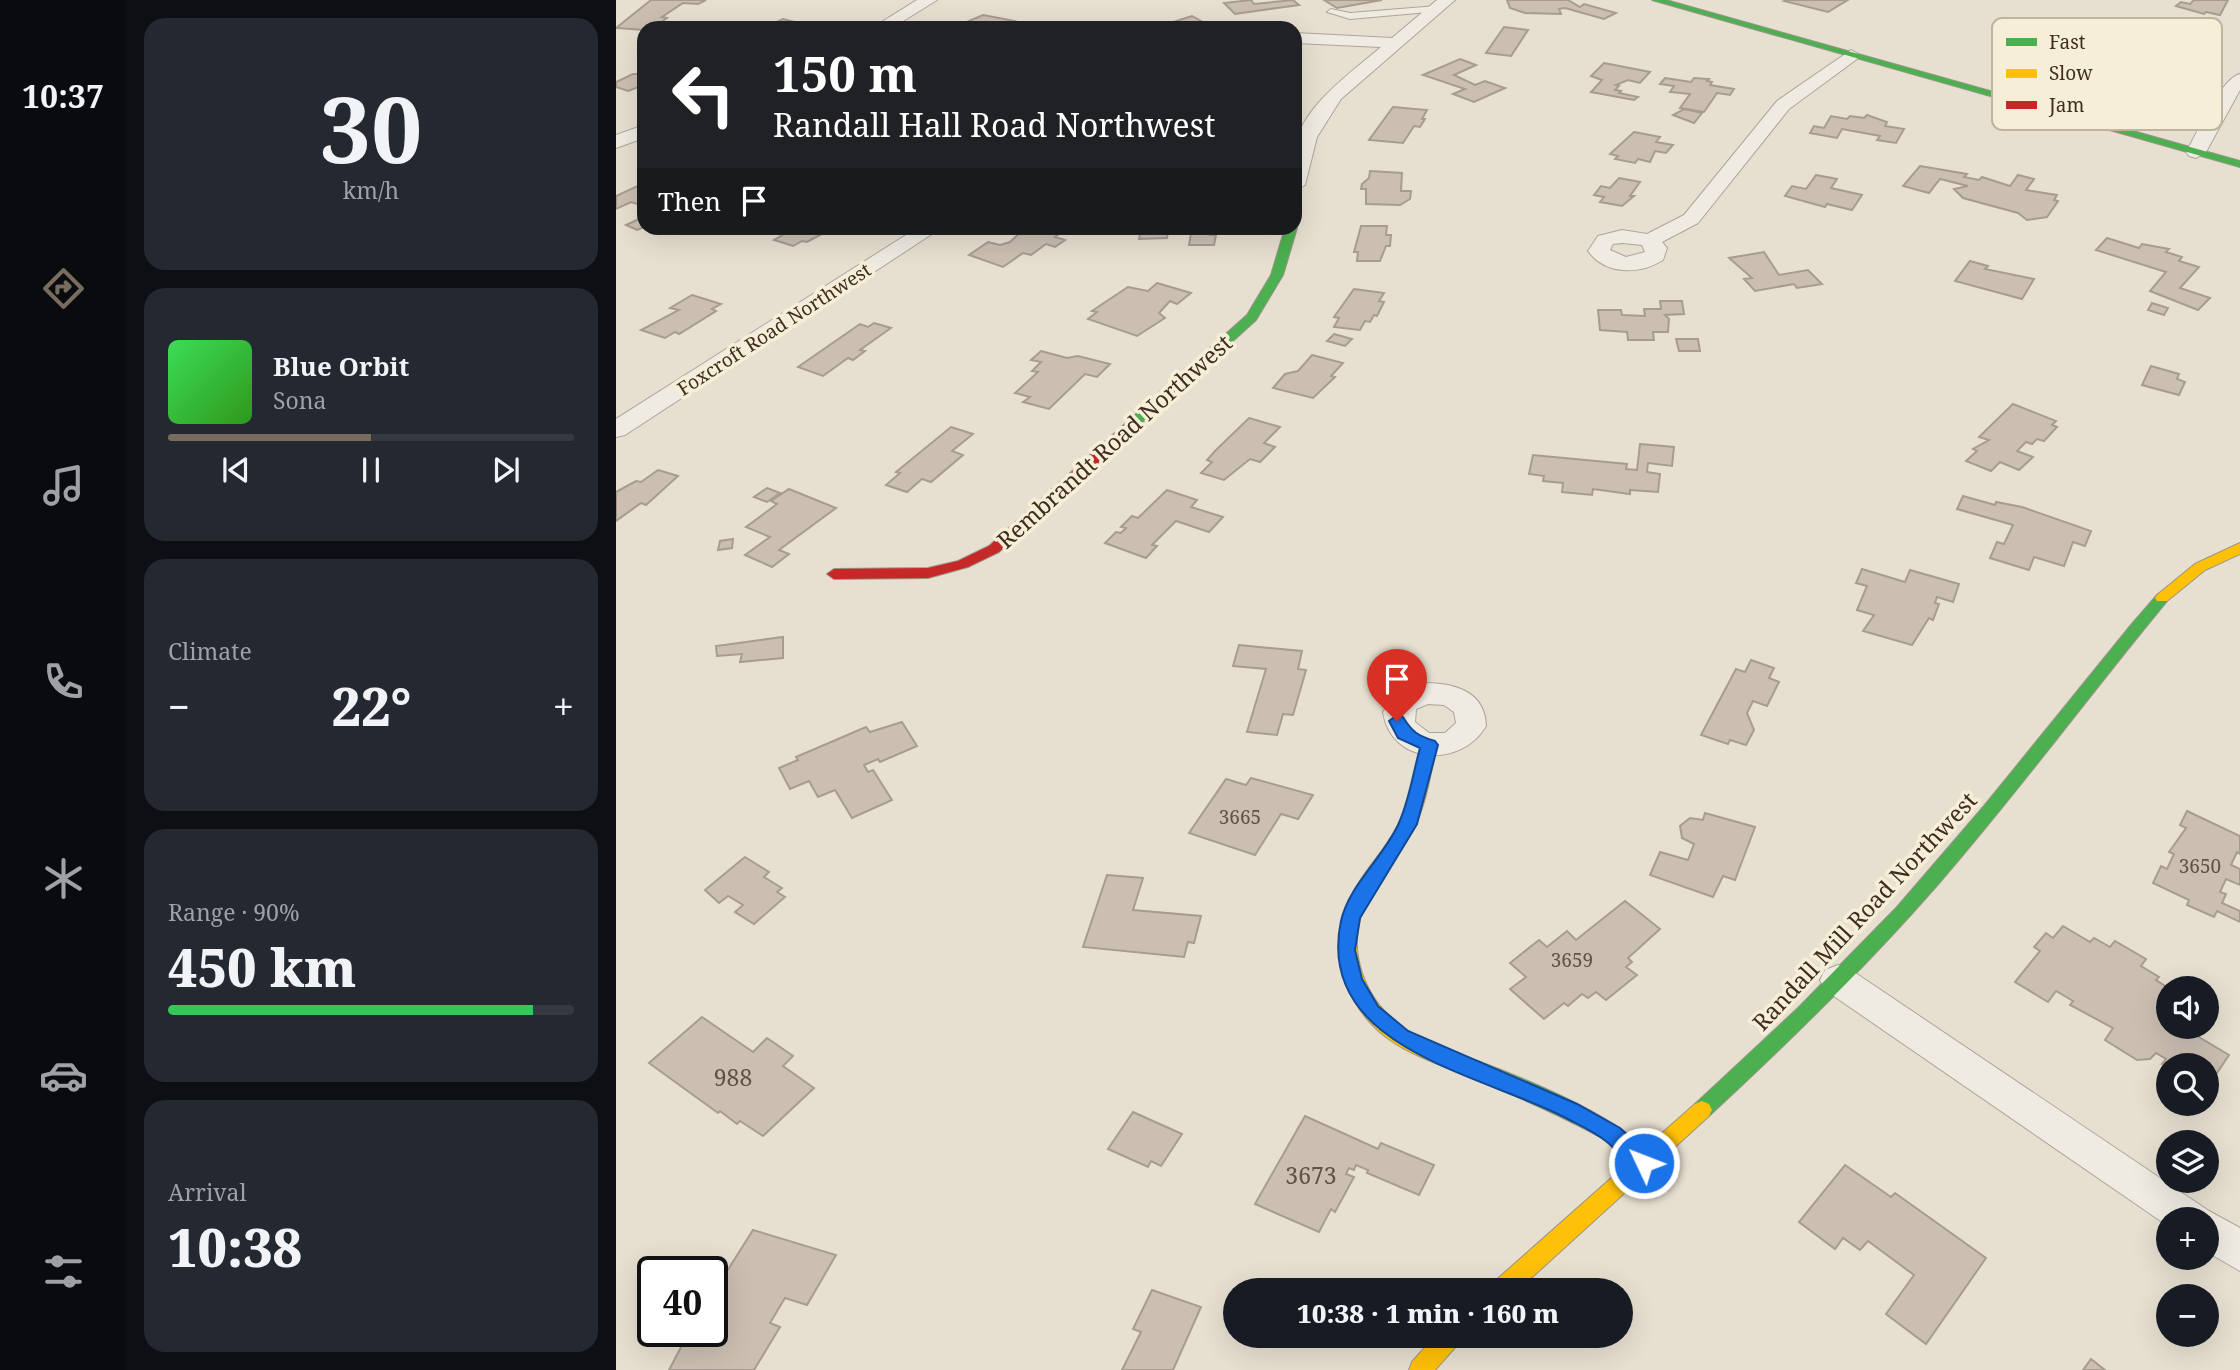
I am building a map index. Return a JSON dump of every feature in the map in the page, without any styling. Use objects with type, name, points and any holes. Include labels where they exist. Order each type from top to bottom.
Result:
[{"type":"street","points":[[892,21],[929,0]]},
{"type":"street","points":[[1656,0],[1688,4],[1851,55],[1992,95]]},
{"type":"street","points":[[1302,147],[1320,113],[1335,95],[1442,4]]},
{"type":"street","points":[[1302,39],[1388,49]]},
{"type":"street","points":[[1302,46],[1388,49]]},
{"type":"street","points":[[1649,241],[1673,231],[1691,219],[1783,105],[1851,55]]},
{"type":"street","points":[[2222,105],[2240,79]]},
{"type":"street","points":[[2118,130],[2240,164]]},
{"type":"street","points":[[2196,152],[2208,130]]},
{"type":"street","points":[[616,142],[637,134]]},
{"type":"street","name":"Foxcroft Road Northwest","points":[[616,430],[920,235]]},
{"type":"street","name":"Rembrandt Road Northwest","points":[[834,574],[928,573],[963,564],[994,549],[1252,317],[1271,291],[1284,264],[1290,235]]},
{"type":"street","name":"Randall Mill Road Northwest","points":[[1515,1278],[1747,1069],[1838,979],[1964,842],[2090,682],[2169,590],[2200,567],[2240,548]]},
{"type":"street","points":[[1429,745],[1408,824],[1391,855],[1359,898],[1351,918],[1346,950],[1353,981],[1371,1011],[1401,1037],[1570,1111],[1613,1134],[1644,1163]]},
{"type":"street","points":[[1838,979],[2174,1207]]},
{"type":"street","points":[[2219,1237],[2240,1252]]},
{"type":"street","points":[[1420,1370],[1439,1348]]},
{"type":"lane","points":[[1331,12],[1350,16],[1442,4]]},
{"type":"building","points":[[651,0],[706,0],[698,4],[683,3],[662,17],[667,18],[663,21],[637,21],[637,30],[616,28]]},
{"type":"building","points":[[1251,0],[1254,4],[1293,0],[1299,5],[1235,14],[1224,3]]},
{"type":"building","points":[[1324,0],[1382,0],[1337,8]]},
{"type":"building","points":[[1507,0],[1568,0],[1580,7],[1584,4],[1616,13],[1604,19],[1565,8],[1559,9],[1561,14],[1525,13],[1510,8]]},
{"type":"building","points":[[1786,0],[1848,0],[1828,12],[1784,1]]},
{"type":"building","points":[[2194,0],[2228,0],[2220,15],[2206,12],[2204,14],[2176,6],[2181,2],[2190,4]]},
{"type":"building","points":[[983,15],[1014,21],[969,21]]},
{"type":"building","points":[[1192,16],[1201,21],[1176,21]]},
{"type":"building","points":[[1504,27],[1528,30],[1511,56],[1486,53]]},
{"type":"building","points":[[1460,59],[1476,65],[1454,75],[1475,85],[1485,81],[1505,88],[1474,102],[1453,94],[1465,89],[1423,75]]},
{"type":"building","points":[[1604,63],[1650,72],[1640,83],[1628,80],[1616,85],[1619,86],[1615,90],[1621,91],[1619,93],[1638,97],[1634,100],[1591,92],[1602,80],[1591,76]]},
{"type":"building","points":[[637,74],[637,88],[628,91],[616,87],[616,82]]},
{"type":"building","points":[[1665,78],[1691,82],[1694,78],[1709,79],[1707,81],[1712,82],[1710,85],[1734,89],[1730,95],[1717,93],[1704,112],[1680,108],[1690,94],[1670,92],[1674,86],[1660,84]]},
{"type":"building","points":[[1393,107],[1427,110],[1422,119],[1425,119],[1420,127],[1414,126],[1403,143],[1369,140]]},
{"type":"building","points":[[1684,109],[1702,113],[1694,123],[1673,115]]},
{"type":"building","points":[[1867,115],[1887,122],[1885,126],[1904,129],[1896,143],[1877,140],[1880,136],[1842,129],[1837,138],[1810,133],[1814,126],[1824,128],[1831,116],[1847,119],[1850,116],[1864,118]]},
{"type":"building","points":[[1634,132],[1660,137],[1656,142],[1673,145],[1666,153],[1655,151],[1650,162],[1638,159],[1635,163],[1615,159],[1618,156],[1610,154]]},
{"type":"building","points":[[1920,166],[1967,174],[1964,177],[1979,180],[1982,177],[2010,186],[2018,175],[2034,179],[2026,190],[2057,195],[2054,200],[2058,201],[2047,217],[2027,220],[2018,213],[1963,198],[1954,189],[1968,186],[1940,179],[1929,193],[1903,186]]},
{"type":"building","points":[[1370,171],[1402,173],[1401,191],[1411,191],[1410,199],[1400,205],[1366,204],[1366,189],[1361,189],[1362,184],[1369,178]]},
{"type":"building","points":[[1816,175],[1837,179],[1831,188],[1862,195],[1852,210],[1827,204],[1825,207],[1785,196],[1792,186],[1806,189]]},
{"type":"building","points":[[1619,178],[1640,182],[1630,196],[1634,196],[1622,206],[1600,202],[1604,197],[1594,195],[1601,186],[1610,188]]},
{"type":"building","points":[[637,186],[637,204],[631,202],[616,209],[616,196]]},
{"type":"building","points":[[637,220],[637,230],[626,225]]},
{"type":"building","points":[[1361,226],[1387,226],[1386,235],[1391,235],[1390,246],[1386,246],[1380,261],[1357,261],[1358,252],[1354,252]]},
{"type":"building","points":[[783,235],[820,235],[793,246],[774,240]]},
{"type":"building","points":[[1018,235],[1058,235],[1055,237],[1065,240],[1055,247],[1046,244],[1031,255],[1023,253],[1003,267],[969,255],[988,242],[1000,245],[1010,242]]},
{"type":"building","points":[[1140,235],[1167,235],[1167,238],[1139,239]]},
{"type":"building","points":[[1191,235],[1216,235],[1214,245],[1189,245]]},
{"type":"building","points":[[2107,238],[2139,248],[2142,244],[2169,249],[2166,252],[2182,257],[2179,261],[2199,267],[2180,288],[2210,298],[2198,310],[2150,291],[2166,272],[2096,250]]},
{"type":"building","points":[[1764,252],[1779,275],[1808,270],[1822,284],[1797,288],[1794,284],[1755,291],[1744,279],[1752,278],[1729,258]]},
{"type":"building","points":[[1970,261],[1988,266],[1985,269],[2034,279],[2022,299],[1955,281]]},
{"type":"building","points":[[1157,283],[1191,293],[1177,304],[1170,301],[1159,313],[1165,318],[1137,336],[1088,319],[1097,312],[1092,311],[1128,287],[1148,291]]},
{"type":"building","points":[[1354,289],[1384,293],[1379,301],[1384,302],[1377,316],[1374,315],[1370,322],[1365,321],[1360,330],[1334,327],[1339,318],[1334,317]]},
{"type":"building","points":[[692,295],[721,304],[712,309],[716,311],[679,334],[675,332],[665,338],[641,330],[679,310],[670,308]]},
{"type":"building","points":[[1660,301],[1682,301],[1684,314],[1665,315],[1669,319],[1668,332],[1653,332],[1654,340],[1628,340],[1627,332],[1600,330],[1598,310],[1621,310],[1622,315],[1645,316],[1644,309],[1661,309]]},
{"type":"building","points":[[2152,303],[2168,308],[2164,315],[2148,310]]},
{"type":"building","points":[[874,323],[891,328],[860,350],[865,351],[853,360],[848,358],[823,376],[798,367],[860,324],[868,327]]},
{"type":"building","points":[[1334,334],[1352,339],[1345,346],[1327,341]]},
{"type":"building","points":[[1676,339],[1698,339],[1700,351],[1679,351]]},
{"type":"building","points":[[1041,351],[1110,364],[1097,377],[1085,374],[1049,409],[1023,402],[1030,397],[1015,393],[1038,372],[1032,371],[1041,362],[1031,360]]},
{"type":"building","points":[[1312,355],[1343,363],[1331,376],[1335,377],[1313,398],[1273,388],[1285,374],[1298,371]]},
{"type":"building","points":[[2151,366],[2179,374],[2177,379],[2185,382],[2179,395],[2142,385]]},
{"type":"building","points":[[2013,404],[2056,421],[2052,425],[2057,427],[2044,441],[2037,439],[2032,444],[2026,442],[2017,451],[2033,457],[2019,470],[2000,462],[1991,471],[1966,461],[1977,451],[1973,449],[1989,440],[1979,437]]},
{"type":"building","points":[[1249,418],[1280,427],[1264,443],[1275,447],[1260,462],[1250,459],[1224,480],[1201,473],[1212,462],[1207,460]]},
{"type":"building","points":[[951,427],[973,434],[952,451],[963,455],[931,482],[922,479],[907,492],[886,485],[900,473],[896,472]]},
{"type":"building","points":[[1640,444],[1674,447],[1672,466],[1648,463],[1647,472],[1660,474],[1658,492],[1630,490],[1630,494],[1593,489],[1592,495],[1562,492],[1563,483],[1543,481],[1544,476],[1529,474],[1533,455],[1627,464],[1626,469],[1637,470]]},
{"type":"building","points":[[658,470],[678,476],[646,505],[641,503],[616,521],[616,492],[636,481],[641,482]]},
{"type":"building","points":[[767,488],[780,493],[767,502],[754,497]]},
{"type":"building","points":[[789,489],[836,508],[779,550],[789,554],[772,567],[745,555],[770,537],[746,527],[777,504],[771,501]]},
{"type":"building","points":[[1167,490],[1197,500],[1191,507],[1223,517],[1209,532],[1176,521],[1152,545],[1157,546],[1146,558],[1105,543],[1116,532],[1121,533],[1126,528],[1121,527],[1132,516],[1138,518]]},
{"type":"building","points":[[1963,496],[1995,505],[1996,502],[2022,507],[2091,531],[2085,546],[2073,542],[2064,566],[2034,557],[2029,570],[1990,558],[1997,542],[2004,544],[2013,525],[1957,509]]},
{"type":"building","points":[[733,539],[732,548],[718,550],[720,541]]},
{"type":"building","points":[[1862,569],[1905,582],[1910,570],[1959,584],[1953,602],[1937,597],[1935,603],[1939,604],[1933,620],[1929,618],[1912,645],[1863,631],[1874,615],[1857,610],[1867,586],[1856,583]]},
{"type":"building","points":[[783,637],[783,658],[740,662],[742,654],[717,656],[716,646]]},
{"type":"building","points":[[1239,645],[1302,651],[1298,669],[1306,670],[1293,715],[1283,714],[1277,735],[1247,732],[1266,669],[1233,666]]},
{"type":"building","points":[[1751,660],[1774,668],[1769,678],[1779,682],[1767,706],[1753,701],[1747,713],[1754,730],[1746,745],[1730,740],[1728,744],[1701,735],[1736,669],[1745,672]]},
{"type":"building","points":[[902,722],[917,746],[880,762],[878,759],[864,765],[868,772],[873,770],[892,800],[852,818],[835,790],[818,797],[809,781],[790,789],[779,768],[798,760],[796,757],[866,727],[870,732]]},
{"type":"building","points":[[1251,778],[1313,795],[1298,819],[1281,814],[1255,855],[1189,833],[1226,779],[1246,785]]},
{"type":"building","points":[[2187,811],[2240,836],[2240,854],[2237,852],[2231,865],[2240,869],[2240,885],[2226,879],[2220,892],[2226,894],[2222,903],[2240,911],[2240,922],[2217,911],[2214,917],[2187,905],[2189,900],[2153,883],[2161,866],[2167,869],[2174,854],[2169,852],[2186,828],[2180,825]]},
{"type":"building","points":[[1705,813],[1755,827],[1735,880],[1723,876],[1713,897],[1650,875],[1660,852],[1688,860],[1694,844],[1682,838],[1680,826],[1690,818],[1703,820]]},
{"type":"building","points":[[745,857],[769,872],[764,877],[782,888],[777,892],[785,897],[754,924],[735,912],[743,905],[728,896],[719,903],[705,890]]},
{"type":"building","points":[[1107,875],[1143,878],[1133,910],[1201,916],[1194,943],[1188,942],[1184,957],[1083,947]]},
{"type":"building","points":[[1625,901],[1660,929],[1628,958],[1632,962],[1626,967],[1637,975],[1606,1000],[1596,992],[1588,998],[1582,994],[1568,1006],[1564,1003],[1544,1019],[1510,989],[1526,977],[1510,963],[1539,940],[1547,947],[1567,931],[1576,940]]},
{"type":"building","points":[[2063,926],[2090,942],[2094,938],[2110,947],[2115,941],[2146,959],[2141,966],[2157,976],[2156,1039],[2202,1039],[2229,1055],[2219,1070],[2219,1053],[2156,1053],[2150,1059],[2137,1060],[2105,1040],[2113,1028],[2070,1005],[2073,1001],[2056,991],[2048,1002],[2015,982],[2040,951],[2034,947],[2046,933],[2053,938]]},
{"type":"building","points":[[702,1017],[753,1052],[767,1038],[793,1056],[783,1066],[814,1088],[763,1136],[740,1121],[737,1124],[720,1111],[718,1113],[649,1063]]},
{"type":"building","points":[[1133,1112],[1182,1134],[1161,1166],[1151,1161],[1148,1167],[1108,1149]]},
{"type":"building","points":[[1305,1116],[1378,1149],[1381,1143],[1434,1165],[1419,1195],[1367,1173],[1368,1170],[1356,1165],[1354,1170],[1349,1168],[1346,1174],[1354,1177],[1335,1212],[1331,1209],[1319,1232],[1255,1204]]},
{"type":"building","points":[[1845,1165],[1891,1197],[1895,1193],[1986,1258],[1926,1344],[1886,1314],[1914,1275],[1868,1241],[1860,1250],[1843,1238],[1835,1249],[1799,1222]]},
{"type":"building","points":[[753,1230],[836,1255],[807,1305],[785,1298],[770,1323],[780,1327],[754,1370],[669,1370],[681,1347],[728,1347],[728,1270]]},
{"type":"building","points":[[1152,1290],[1201,1307],[1173,1370],[1122,1370],[1141,1332],[1133,1329]]},
{"type":"building","points":[[2091,1359],[2105,1370],[2083,1370]]},
{"type":"traffic: fast","points":[[1656,0],[1992,94]]},
{"type":"traffic: fast","points":[[2119,130],[2240,164]]},
{"type":"traffic: fast","points":[[1132,425],[1252,317],[1277,275],[1289,235]]},
{"type":"traffic: fast","points":[[1702,1110],[1805,1013],[1935,877],[2162,598]]},
{"type":"traffic: fast","points":[[1475,1069],[1570,1111],[1613,1134],[1644,1163]]},
{"type":"traffic: slow","points":[[2162,598],[2200,567],[2240,548]]},
{"type":"traffic: slow","points":[[1429,745],[1417,797],[1406,827],[1359,898],[1351,917],[1348,956],[1360,993],[1385,1025],[1418,1046],[1475,1069]]},
{"type":"traffic: slow","points":[[1515,1278],[1702,1110]]},
{"type":"traffic: slow","points":[[1420,1370],[1439,1348]]},
{"type":"traffic: jam","points":[[834,574],[928,573],[963,564],[994,549],[1132,425]]},
{"type":"route","points":[[1397,721],[1403,734],[1429,745],[1419,793],[1408,824],[1391,855],[1359,898],[1351,918],[1346,950],[1353,981],[1371,1011],[1401,1037],[1570,1111],[1613,1134],[1644,1163]]}]
